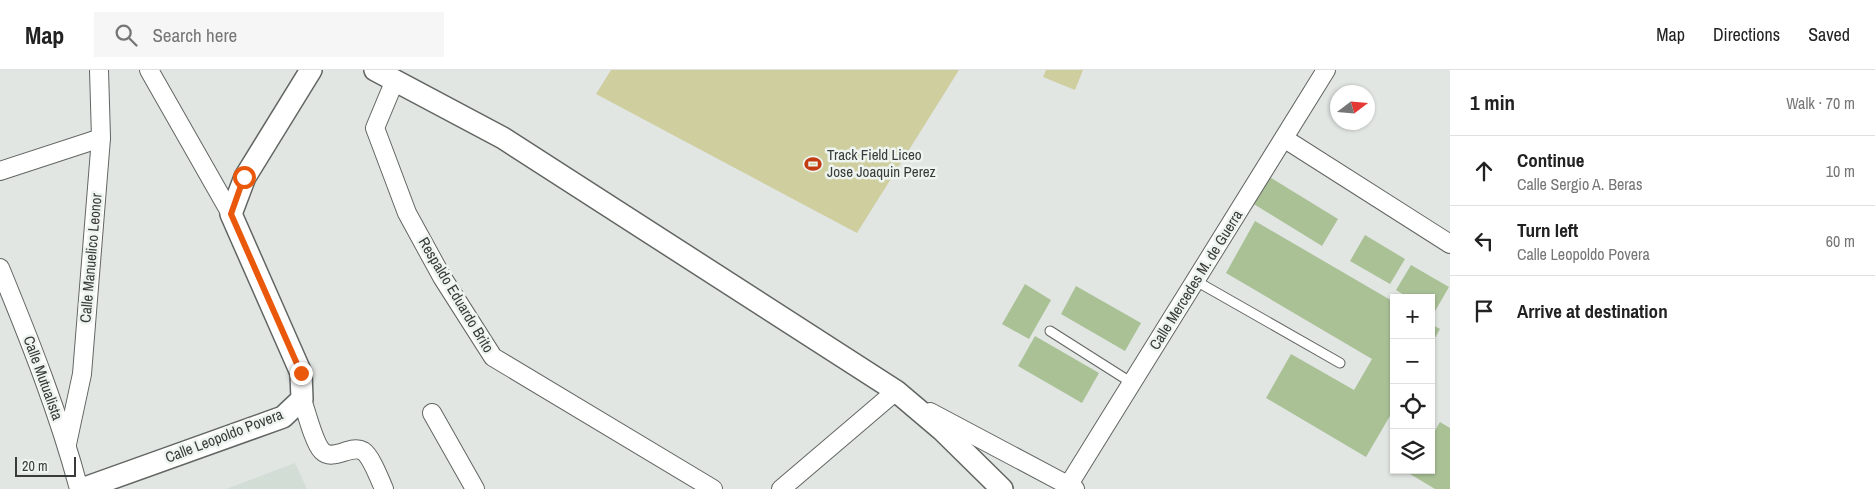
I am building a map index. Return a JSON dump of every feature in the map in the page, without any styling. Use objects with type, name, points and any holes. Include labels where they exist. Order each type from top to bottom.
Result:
[{"type":"street","name":"Calle Manuelico Leonor","points":[[67,444],[82,374],[102,138],[99,70]]},
{"type":"street","points":[[150,70],[231,214],[301,373],[302,400],[318,445],[323,452],[328,454],[356,449],[363,451],[367,455],[384,489]]},
{"type":"street","points":[[231,214],[244,177],[311,70]]},
{"type":"street","points":[[375,70],[503,138],[902,395],[1070,488]]},
{"type":"street","name":"Calle Mercedes M. de Guerra","points":[[1070,488],[1132,383],[1326,70]]},
{"type":"street","name":"Respaldo Eduardo Brito","points":[[396,80],[376,128],[407,213],[442,277],[493,357],[713,489]]},
{"type":"street","points":[[0,171],[102,138]]},
{"type":"street","points":[[1285,138],[1450,244]]},
{"type":"street","name":"Calle Mutualista","points":[[0,268],[25,329],[67,444],[81,489]]},
{"type":"street","points":[[781,489],[902,395]]},
{"type":"street","points":[[902,395],[942,430],[1002,489]]},
{"type":"street","name":"Calle Leopoldo Povera","points":[[81,489],[283,417],[302,400]]},
{"type":"street","points":[[432,413],[475,489]]},
{"type":"lane","points":[[1196,281],[1340,363]]},
{"type":"lane","points":[[1050,331],[1132,383]]},
{"type":"shaded area","points":[[295,463],[307,489],[226,489]]},
{"type":"green space","name":"Track Field Liceo Jose Joaquin Perez","points":[[611,70],[959,70],[857,233],[596,94]]},
{"type":"green space","points":[[1046,70],[1083,70],[1075,90],[1043,77]]},
{"type":"building","points":[[1268,176],[1338,219],[1322,246],[1252,203]]},
{"type":"building","points":[[1255,221],[1390,300],[1390,416],[1366,457],[1266,398],[1291,354],[1354,390],[1372,359],[1226,273]]},
{"type":"building","points":[[1365,235],[1405,259],[1390,284],[1350,261]]},
{"type":"building","points":[[1411,265],[1449,287],[1435,311],[1435,294],[1402,294],[1396,290]]},
{"type":"building","points":[[1025,284],[1051,300],[1029,339],[1002,324]]},
{"type":"building","points":[[1076,286],[1141,323],[1125,351],[1061,314]]},
{"type":"building","points":[[1435,326],[1440,329],[1435,338]]},
{"type":"building","points":[[1035,336],[1099,373],[1082,403],[1018,366]]},
{"type":"building","points":[[1440,422],[1450,428],[1450,489],[1435,489],[1410,474],[1435,474],[1435,430]]},
{"type":"place","name":"Track Field Liceo Jose Joaquin Perez","points":[[813,164]]},
{"type":"route","points":[[244,177],[231,214],[301,373]]}]
